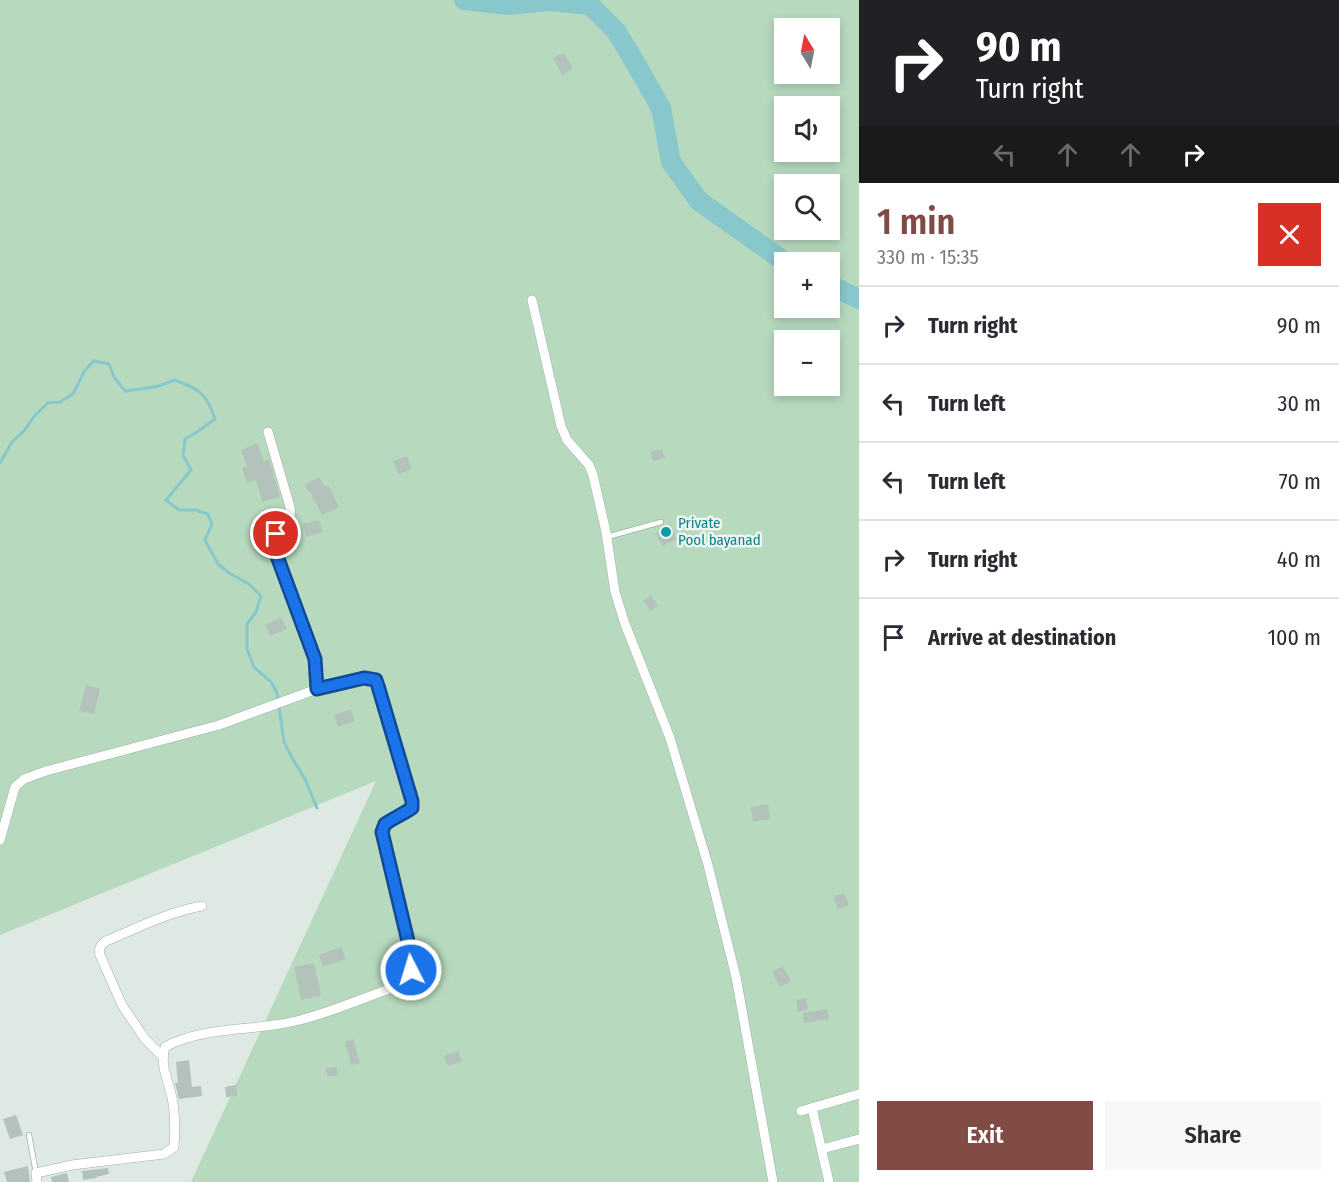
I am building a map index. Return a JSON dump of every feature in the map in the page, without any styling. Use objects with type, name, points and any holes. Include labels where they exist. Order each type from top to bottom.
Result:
[{"type":"street","points":[[532,300],[561,426],[567,440],[589,465],[593,475],[607,537],[615,592],[625,624],[670,738],[708,865],[735,977],[773,1182]]},
{"type":"street","points":[[268,432],[291,516],[285,527],[276,534],[273,540],[274,548],[315,659],[317,689]]},
{"type":"street","points":[[0,840],[15,787],[24,779],[46,771],[219,725],[317,689],[364,678],[376,680],[412,801],[412,808],[385,824],[382,832],[412,958],[411,970],[402,981],[392,988],[300,1020],[219,1031],[176,1041],[165,1047],[162,1056],[173,1103],[174,1147],[164,1154],[72,1165],[37,1178]]},
{"type":"street","points":[[162,1056],[146,1039],[122,1005],[99,950],[106,941],[166,915],[202,906]]},
{"type":"street","points":[[801,1111],[859,1094]]},
{"type":"street","points":[[813,1108],[829,1182]]},
{"type":"street","points":[[822,1149],[859,1139]]},
{"type":"lane","points":[[607,537],[661,522]]},
{"type":"lane","points":[[29,1136],[37,1178]]},
{"type":"green space","points":[[0,0],[859,0],[859,1182],[191,1182],[376,781],[0,935]]},
{"type":"building","points":[[564,53],[573,69],[562,75],[553,58]]},
{"type":"building","points":[[257,443],[264,461],[269,459],[280,497],[262,502],[256,480],[247,483],[242,468],[247,466],[241,450]]},
{"type":"building","points":[[662,449],[665,458],[653,461],[650,452]]},
{"type":"building","points":[[407,456],[412,469],[398,474],[393,461]]},
{"type":"building","points":[[319,477],[325,487],[328,485],[339,507],[322,515],[305,485]]},
{"type":"building","points":[[319,520],[323,532],[307,537],[303,524]]},
{"type":"building","points":[[266,521],[270,532],[257,536],[254,525]]},
{"type":"building","points":[[671,526],[677,539],[662,546],[656,533]]},
{"type":"building","points":[[650,595],[658,605],[651,611],[643,601]]},
{"type":"building","points":[[281,617],[287,629],[271,636],[265,625]]},
{"type":"building","points":[[86,685],[100,689],[94,714],[79,711]]},
{"type":"building","points":[[351,709],[355,721],[338,727],[334,715]]},
{"type":"building","points":[[768,804],[770,819],[753,822],[751,807]]},
{"type":"building","points":[[844,893],[849,905],[838,909],[833,897]]},
{"type":"building","points":[[341,947],[346,959],[323,967],[319,955]]},
{"type":"building","points":[[314,963],[321,996],[301,1000],[294,967]]},
{"type":"building","points":[[783,966],[791,981],[780,987],[772,972]]},
{"type":"building","points":[[806,998],[808,1010],[798,1012],[796,1000]]},
{"type":"building","points":[[827,1009],[829,1019],[804,1023],[803,1013]]},
{"type":"building","points":[[353,1039],[360,1063],[351,1065],[345,1042]]},
{"type":"building","points":[[458,1051],[462,1061],[448,1066],[444,1056]]},
{"type":"building","points":[[189,1060],[192,1087],[201,1086],[202,1096],[179,1099],[175,1083],[178,1083],[176,1062]]},
{"type":"building","points":[[337,1067],[338,1075],[327,1077],[326,1068]]},
{"type":"building","points":[[236,1085],[237,1096],[226,1097],[225,1087]]},
{"type":"building","points":[[16,1115],[23,1135],[10,1139],[3,1119]]},
{"type":"building","points":[[28,1166],[30,1182],[7,1182],[4,1172]]},
{"type":"building","points":[[108,1168],[109,1174],[83,1180],[82,1171]]},
{"type":"building","points":[[67,1173],[69,1182],[52,1182],[51,1177]]},
{"type":"waterway","points":[[464,0],[509,5],[548,1],[590,5],[616,31],[661,108],[671,162],[699,201],[774,254]]},
{"type":"waterway","points":[[840,290],[859,299]]},
{"type":"waterway","points":[[0,463],[12,442],[24,431],[35,415],[48,403],[60,402],[73,394],[85,370],[94,361],[109,364],[114,377],[125,391],[155,387],[175,380],[190,386],[205,398],[215,419],[185,439],[183,455],[191,470],[166,500],[179,510],[196,510],[208,514],[212,524],[205,540],[218,564],[249,584],[261,596],[256,612],[247,624],[247,649],[254,667],[271,682],[277,693],[284,742],[305,779],[317,808]]},
{"type":"place","name":"Private Pool bayanad","points":[[666,532]]},
{"type":"route","points":[[276,534],[273,540],[276,557],[315,659],[317,689],[364,678],[376,680],[378,686],[412,801],[412,808],[385,824],[382,832],[412,958],[411,970]]}]
